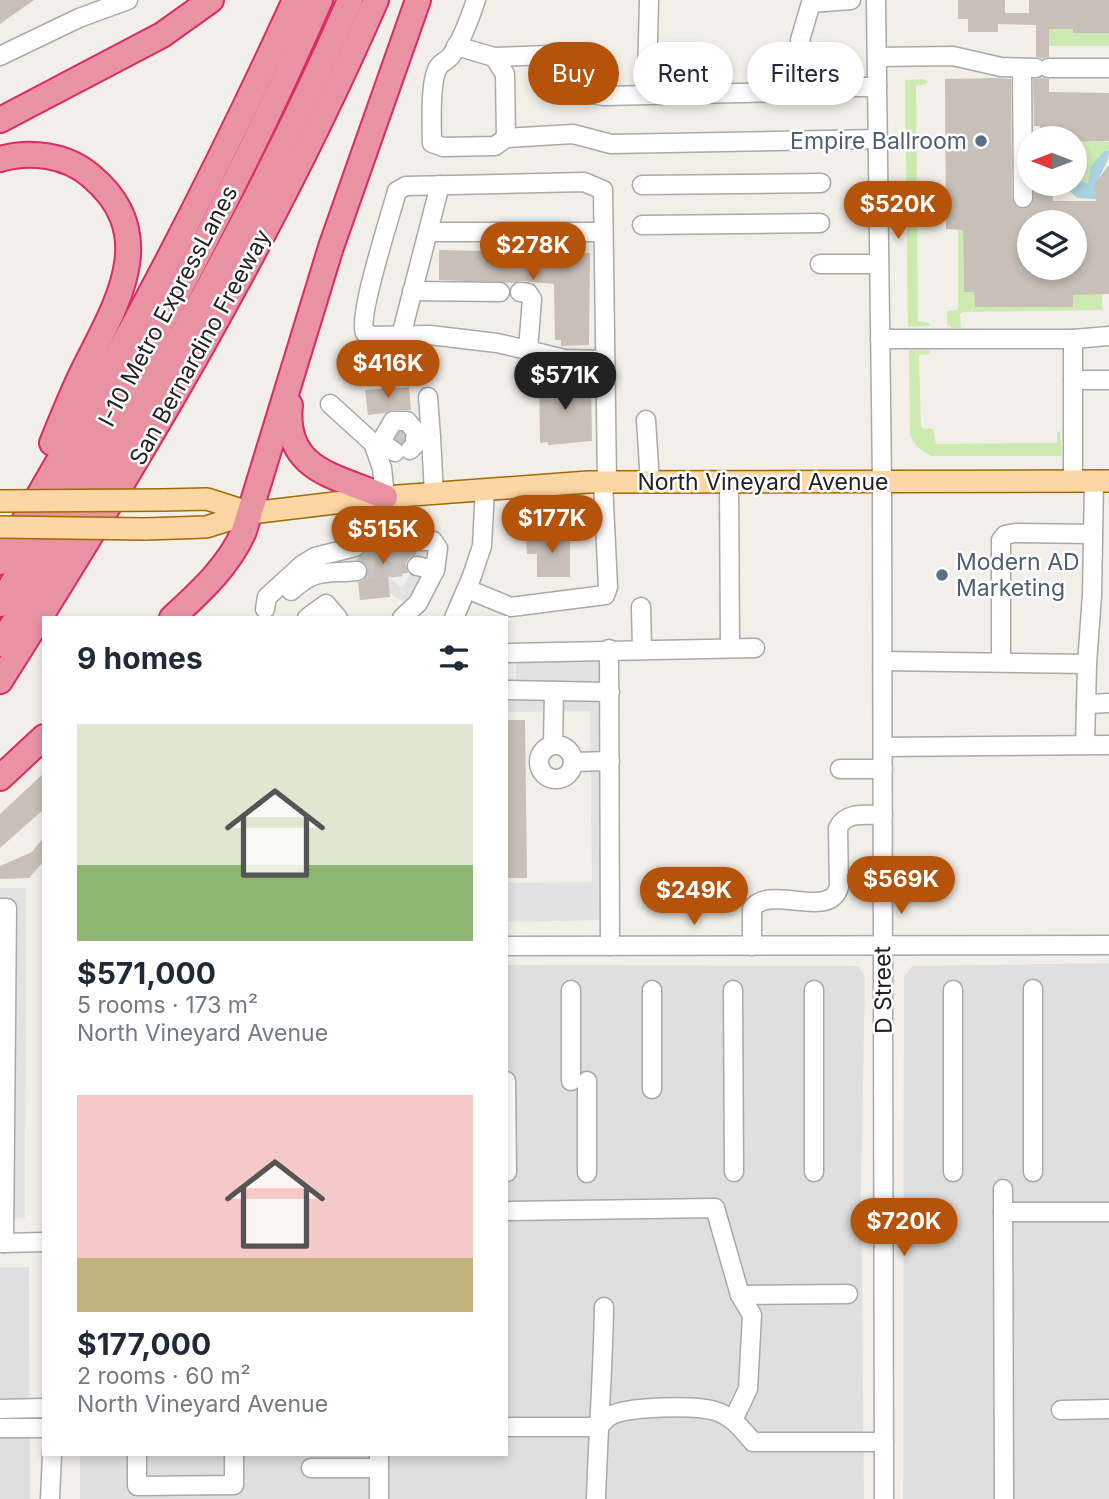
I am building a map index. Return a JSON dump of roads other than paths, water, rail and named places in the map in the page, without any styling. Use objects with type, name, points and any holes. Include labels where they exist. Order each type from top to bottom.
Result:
[{"type":"highway","points":[[0,120],[162,35],[211,0]]},
{"type":"highway","points":[[3,545],[154,290],[255,88],[295,0]]},
{"type":"highway","name":"I-10 Metro ExpressLanes","points":[[0,604],[79,470],[182,284],[268,112],[320,0]]},
{"type":"highway","name":"I-10 Metro ExpressLanes","points":[[0,644],[127,434],[208,287],[279,149],[350,0]]},
{"type":"highway","name":"San Bernardino Freeway","points":[[0,681],[84,547],[219,317],[303,160],[376,0]]},
{"type":"highway","points":[[174,616],[218,574],[237,549],[251,513],[293,366],[331,247],[418,0]]},
{"type":"highway","points":[[0,159],[42,155],[85,170],[116,204],[127,238],[128,258],[124,286],[3,545]]},
{"type":"highway","points":[[293,366],[289,426],[290,436],[301,456],[311,466],[385,497]]},
{"type":"highway","points":[[0,778],[42,739]]},
{"type":"main road","name":"North Vineyard Avenue","points":[[3,545],[145,529],[206,527],[251,513],[385,497],[485,489],[605,482],[1092,481]]},
{"type":"main road","name":"North Vineyard Avenue","points":[[0,501],[207,499],[251,513]]},
{"type":"street","points":[[476,0],[450,57],[438,67],[431,102],[432,143],[443,147],[495,146],[506,138],[573,134],[590,136],[611,144],[878,139]]},
{"type":"street","points":[[648,42],[649,0]]},
{"type":"street","points":[[801,42],[811,3],[851,0]]},
{"type":"street","name":"D Street","points":[[876,0],[883,661],[884,1499]]},
{"type":"street","points":[[0,56],[79,18],[126,1]]},
{"type":"street","points":[[456,46],[494,57],[550,55],[562,59],[585,93],[633,95]]},
{"type":"street","points":[[877,57],[953,56],[1001,66],[1109,68]]},
{"type":"street","points":[[494,57],[505,74],[506,138]]},
{"type":"street","points":[[1023,198],[1036,68]]},
{"type":"street","points":[[864,87],[877,87]]},
{"type":"street","points":[[467,589],[511,607],[605,595],[608,587],[603,190],[584,182],[405,186],[397,191],[366,304],[363,328],[365,333],[374,336],[430,335],[491,342],[565,359],[605,360]]},
{"type":"street","points":[[642,185],[821,183]]},
{"type":"street","points":[[401,336],[440,185]]},
{"type":"street","points":[[642,225],[820,223]]},
{"type":"street","points":[[428,232],[603,232]]},
{"type":"street","points":[[820,264],[879,264]]},
{"type":"street","points":[[412,292],[500,292]]},
{"type":"street","points":[[520,292],[528,293],[533,299],[528,350]]},
{"type":"street","points":[[880,339],[1073,339],[1109,336]]},
{"type":"street","points":[[1073,339],[1073,380],[1092,481],[1092,595],[1085,745]]},
{"type":"street","points":[[1073,380],[1109,380]]},
{"type":"street","points":[[385,497],[382,468],[402,443],[428,397]]},
{"type":"street","points":[[330,404],[402,443],[434,494]]},
{"type":"street","points":[[646,420],[650,482]]},
{"type":"street","points":[[729,482],[730,648]]},
{"type":"street","points":[[455,616],[482,546],[485,489]]},
{"type":"street","points":[[1001,663],[1001,540],[1015,533],[1093,534]]},
{"type":"street","points":[[404,616],[418,603],[426,568],[438,548],[433,541],[415,541]]},
{"type":"street","points":[[263,613],[267,597],[302,565],[316,557],[355,547]]},
{"type":"street","points":[[263,613],[307,577],[357,571]]},
{"type":"street","points":[[310,616],[326,604],[336,616]]},
{"type":"street","points":[[641,607],[642,649]]},
{"type":"street","points":[[508,653],[755,648]]},
{"type":"street","points":[[609,649],[610,946]]},
{"type":"street","points":[[883,661],[1087,664]]},
{"type":"street","points":[[508,687],[610,692]]},
{"type":"street","points":[[553,745],[554,691]]},
{"type":"street","points":[[1086,704],[1109,703]]},
{"type":"street","points":[[553,745],[559,745],[569,751],[573,762],[565,777],[554,779],[544,775],[539,766],[541,755],[553,745]]},
{"type":"street","points":[[883,747],[1109,745]]},
{"type":"street","points":[[573,762],[610,761]]},
{"type":"street","points":[[840,769],[883,769]]},
{"type":"street","points":[[752,946],[752,909],[759,901],[832,899],[839,887],[838,828],[842,821],[846,817],[883,815]]},
{"type":"street","points":[[0,908],[7,908],[2,1243],[42,1242]]},
{"type":"street","points":[[508,946],[1109,945]]},
{"type":"street","points":[[733,989],[734,1172]]},
{"type":"street","points":[[814,989],[814,1172]]},
{"type":"street","points":[[1033,989],[1033,1172]]},
{"type":"street","points":[[571,990],[587,1173]]},
{"type":"street","points":[[652,990],[652,1089]]},
{"type":"street","points":[[953,990],[953,1172]]},
{"type":"street","points":[[1003,1189],[1004,1499]]},
{"type":"street","points":[[508,1210],[715,1208],[740,1295],[752,1315],[748,1390],[733,1420]]},
{"type":"street","points":[[1003,1212],[1109,1212]]},
{"type":"street","points":[[740,1295],[848,1294]]},
{"type":"street","points":[[596,1499],[604,1307]]},
{"type":"street","points":[[508,1427],[598,1427],[610,1416],[626,1412],[681,1407],[715,1411],[733,1420],[753,1442],[884,1442]]},
{"type":"street","points":[[0,1409],[42,1408]]},
{"type":"street","points":[[1061,1410],[1109,1409]]},
{"type":"street","points":[[0,1428],[42,1428]]},
{"type":"street","points":[[50,1499],[52,1456]]},
{"type":"street","points":[[136,1456],[137,1486],[164,1486],[234,1485],[234,1456]]},
{"type":"street","points":[[311,1468],[379,1461],[379,1499]]},
{"type":"water","points":[[1104,151],[1109,151],[1096,192],[1109,200],[1075,196],[1087,196],[1091,166]]},
{"type":"tunnel","points":[[394,441],[409,439]]},
{"type":"tunnel","points":[[355,547],[415,541]]},
{"type":"tunnel","points":[[357,571],[417,566]]},
{"type":"place","name":"Empire Ballroom","points":[[981,141]]},
{"type":"place","name":"Modern AD Marketing","points":[[942,575]]}]
